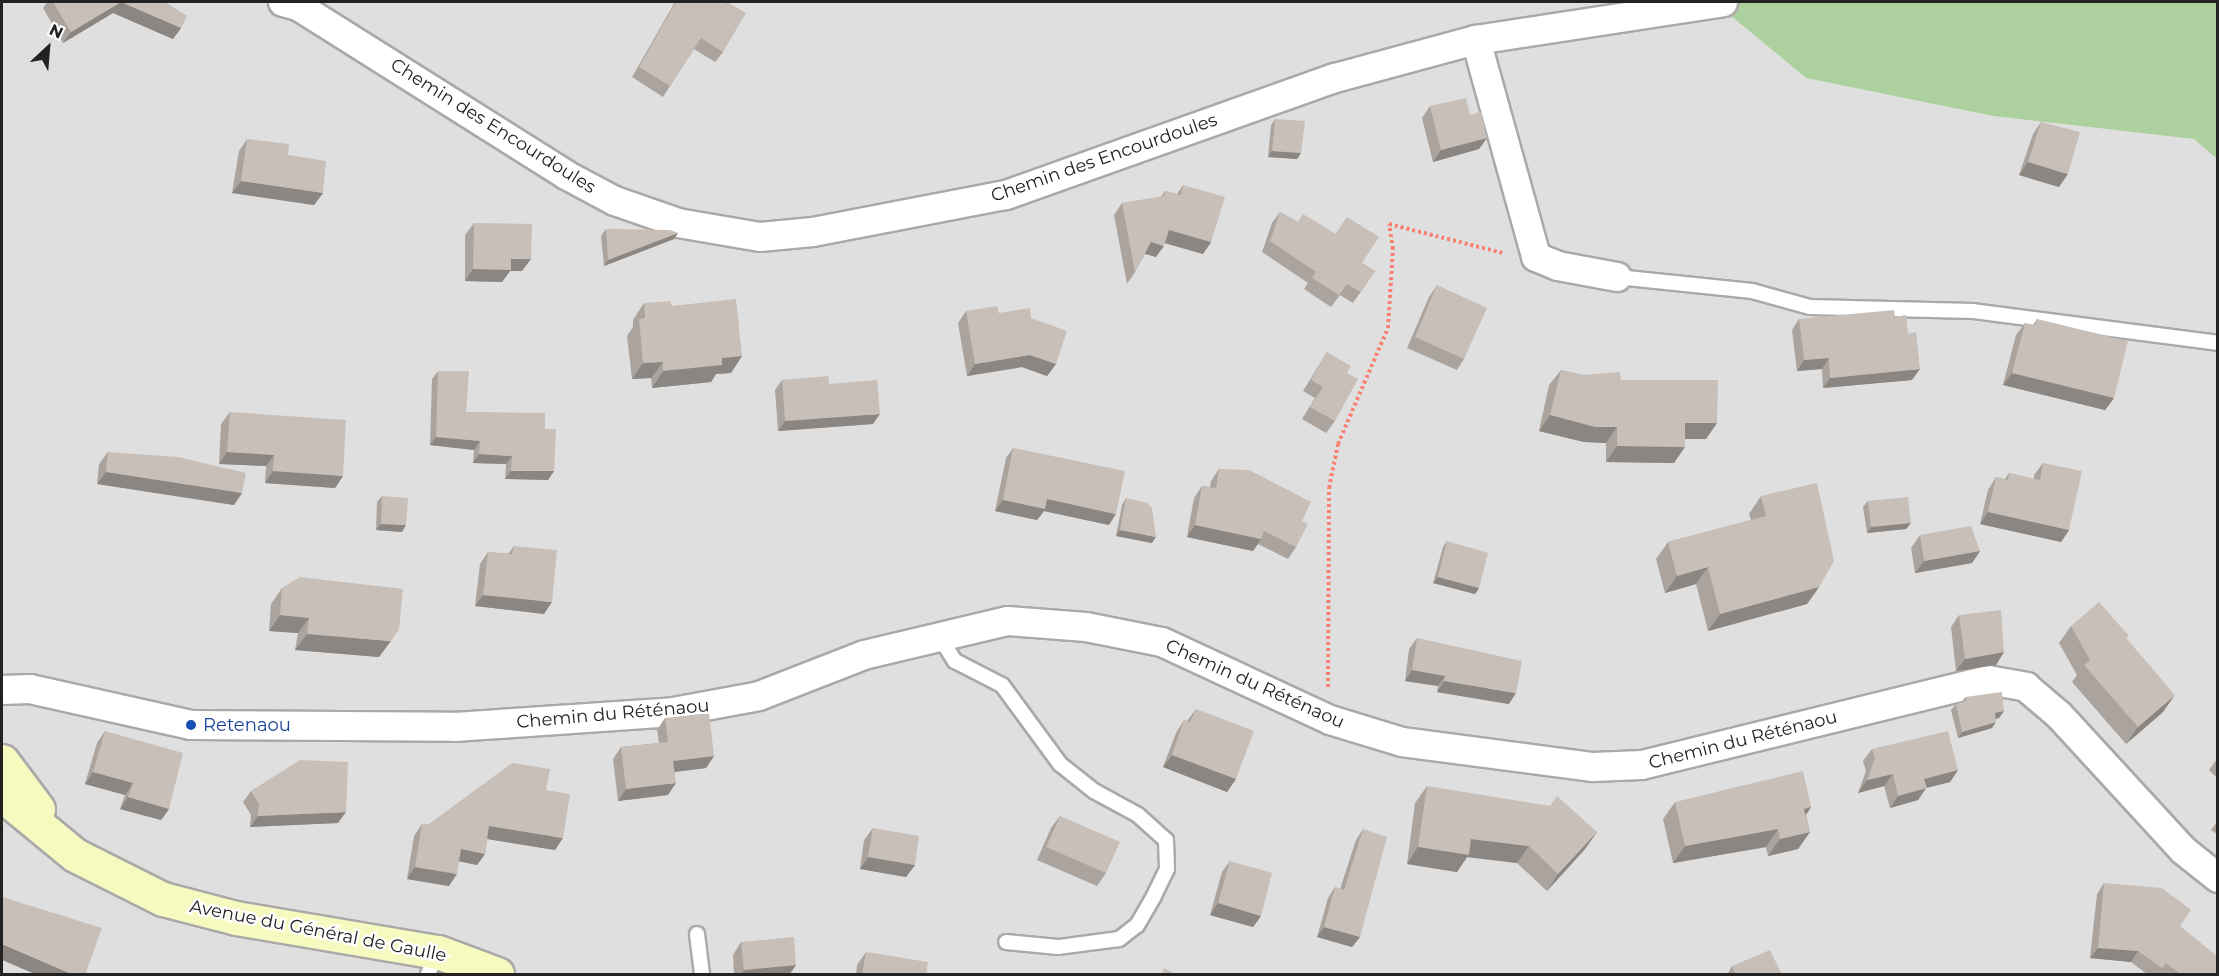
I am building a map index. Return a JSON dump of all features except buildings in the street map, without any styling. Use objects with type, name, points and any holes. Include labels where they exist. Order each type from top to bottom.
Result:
[{"type":"main road","name":"Avenue du Général de Gaulle","points":[[2,761],[75,855]]},
{"type":"main road","name":"Avenue du Général de Gaulle","points":[[2,795],[75,855],[163,899],[433,963],[497,975]]},
{"type":"street","name":"Chemin des Encourdoules","points":[[283,2],[298,6],[566,175],[615,201],[678,223],[760,237],[813,232],[1006,195],[1335,78],[1476,40],[1723,2]]},
{"type":"street","points":[[1476,40],[1536,257],[1558,266],[1617,277]]},
{"type":"street","name":"Chemin du Réténaou","points":[[2,690],[30,689],[191,725],[455,727],[673,712],[748,698],[864,655],[941,639],[1008,621],[1086,627],[1162,642],[1330,720],[1402,742],[1593,767],[1642,765],[1988,680],[2025,687],[2059,716],[2183,850],[2217,878]]},
{"type":"lane","points":[[1617,277],[1752,291],[1810,307],[1973,311],[2217,343]]},
{"type":"lane","points":[[941,639],[955,661],[1002,685],[1060,764],[1094,791],[1138,815],[1166,840],[1167,869],[1159,887],[1137,925],[1119,939],[1058,947],[1006,942]]},
{"type":"lane","points":[[697,934],[702,975]]},
{"type":"path","points":[[1330,720],[1329,488],[1338,444],[1388,328],[1393,249],[1389,224],[1488,252],[1536,257]]},
{"type":"shaded area","points":[[2,2],[1714,2],[1806,78],[1993,116],[2194,139],[2217,159],[2217,974],[2,974]]},
{"type":"green space","points":[[1714,2],[2217,2],[2217,159],[2194,139],[1993,116],[1806,78]]},
{"type":"place","name":"Retenaou","points":[[191,725]]}]
